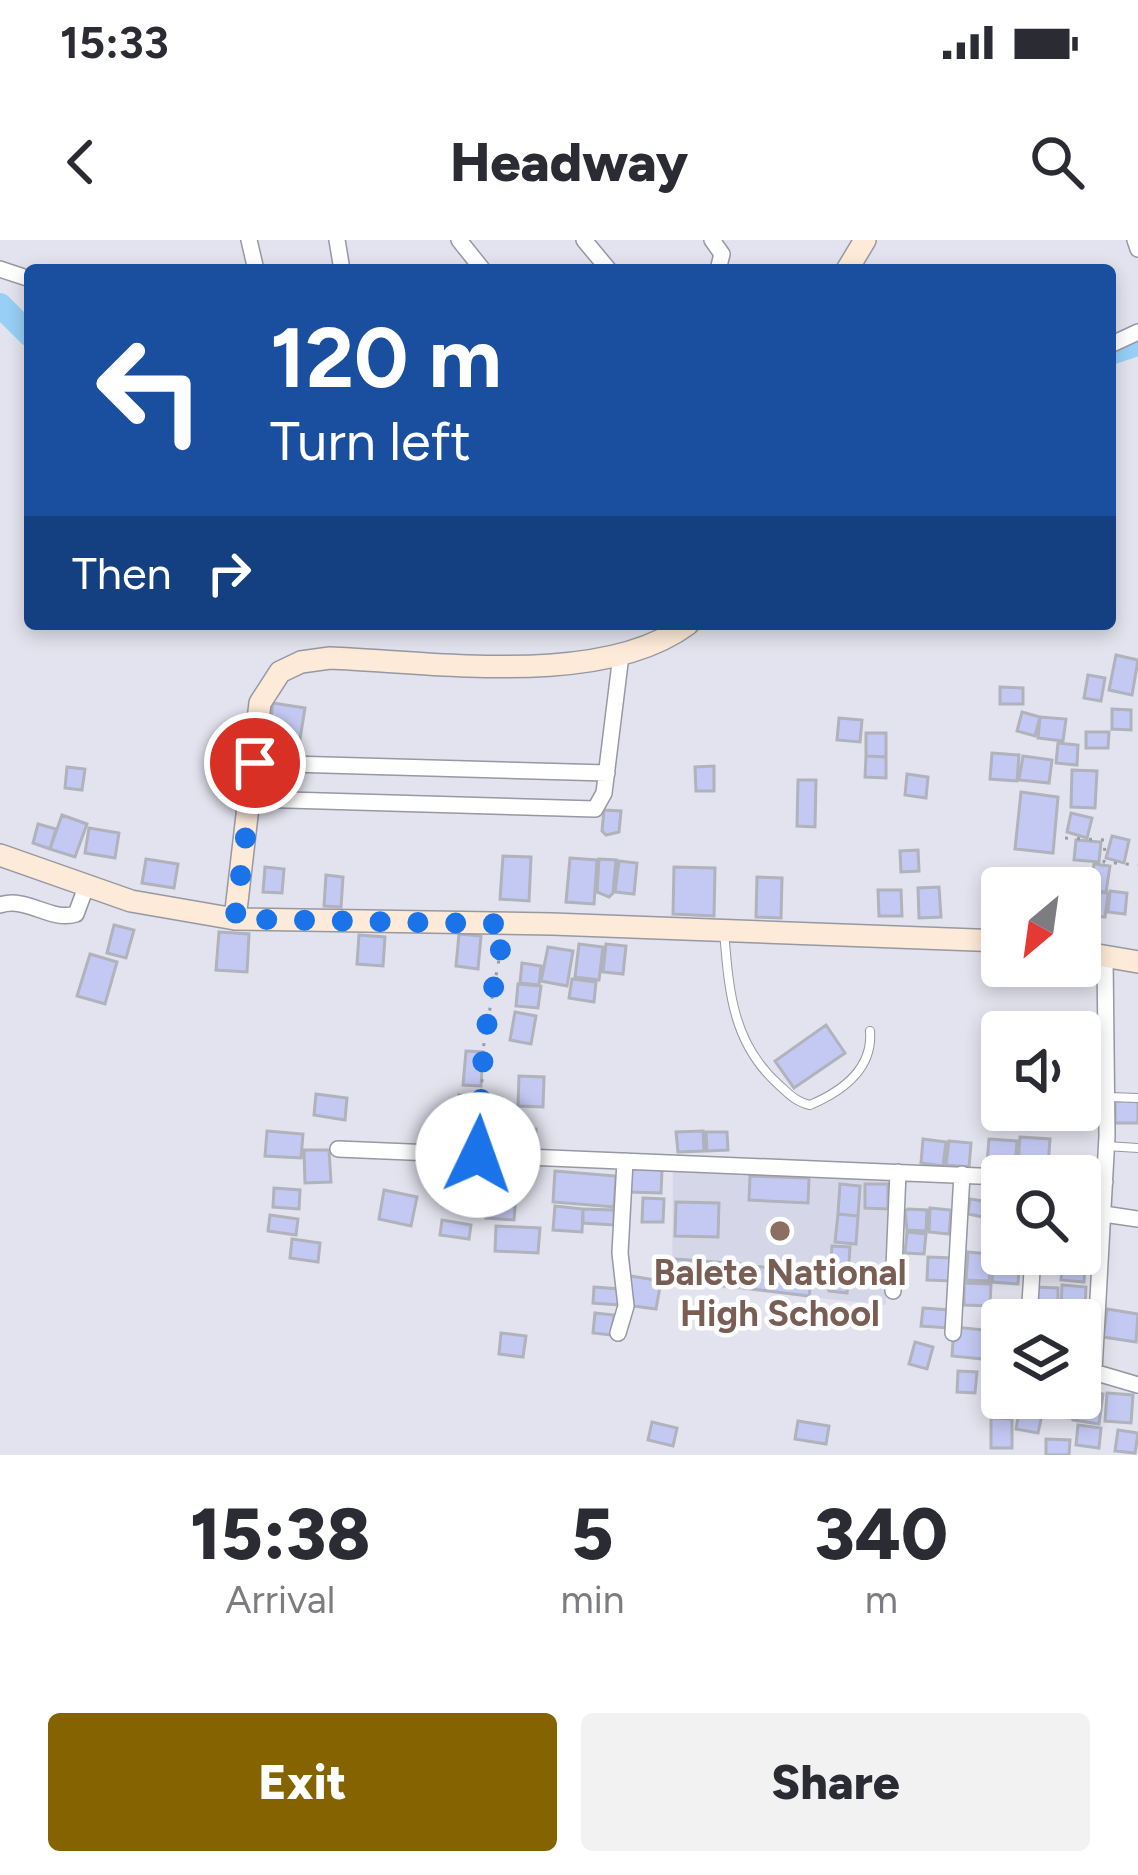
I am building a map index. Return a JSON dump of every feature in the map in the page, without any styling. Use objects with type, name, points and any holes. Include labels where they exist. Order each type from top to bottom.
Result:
[{"type":"main road","points":[[235,919],[260,703],[280,672],[301,662],[330,658],[542,665],[621,655],[677,630]]},
{"type":"main road","points":[[0,856],[167,910],[235,919],[981,940]]},
{"type":"main road","points":[[1101,956],[1138,962]]},
{"type":"street","points":[[459,240],[479,264]]},
{"type":"street","points":[[584,240],[604,264]]},
{"type":"street","points":[[1135,240],[1138,249]]},
{"type":"street","points":[[251,799],[595,808],[604,793],[621,655]]},
{"type":"street","points":[[255,763],[607,773]]},
{"type":"street","points":[[0,905],[11,901],[64,918],[76,914],[86,887]]},
{"type":"street","points":[[1094,1299],[1105,1182],[1105,957]]},
{"type":"street","points":[[338,1149],[981,1175]]},
{"type":"street","points":[[618,1333],[626,1306],[620,1253],[626,1161]]},
{"type":"street","points":[[893,1291],[898,1172]]},
{"type":"street","points":[[953,1334],[962,1174]]},
{"type":"street","points":[[1101,1182],[1105,1182]]},
{"type":"street","points":[[1103,1214],[1138,1219]]},
{"type":"street","points":[[1101,1374],[1138,1385]]},
{"type":"lane","points":[[724,930],[736,1026],[766,1074],[795,1100],[810,1105],[819,1101],[861,1070],[871,1050],[869,1030]]},
{"type":"lane","points":[[1106,1097],[1138,1098]]},
{"type":"lane","points":[[1106,1146],[1138,1148]]},
{"type":"path","points":[[1065,838],[1105,840],[1104,862],[1138,865]]},
{"type":"path","points":[[478,1155],[484,1041],[505,924]]},
{"type":"shaded area","name":"Balete National High School","points":[[673,1170],[890,1180],[886,1305],[672,1283]]},
{"type":"building","points":[[1116,655],[1138,660],[1132,695],[1109,690]]},
{"type":"building","points":[[1088,675],[1105,678],[1101,701],[1084,698]]},
{"type":"building","points":[[1000,687],[1023,688],[1023,704],[1000,704]]},
{"type":"building","points":[[273,703],[305,708],[299,745],[268,740]]},
{"type":"building","points":[[1112,709],[1131,710],[1131,730],[1112,729]]},
{"type":"building","points":[[1022,712],[1040,717],[1035,736],[1017,731]]},
{"type":"building","points":[[1040,717],[1066,719],[1063,741],[1038,738]]},
{"type":"building","points":[[839,718],[862,720],[860,742],[837,740]]},
{"type":"building","points":[[1086,732],[1109,732],[1108,748],[1086,748]]},
{"type":"building","points":[[866,733],[886,733],[886,757],[866,756]]},
{"type":"building","points":[[1058,743],[1078,745],[1077,765],[1056,763]]},
{"type":"building","points":[[992,753],[1019,755],[1017,781],[990,779]]},
{"type":"building","points":[[866,756],[886,757],[886,778],[865,777]]},
{"type":"building","points":[[1023,756],[1052,760],[1049,783],[1019,780]]},
{"type":"building","points":[[714,766],[714,791],[696,791],[695,767]]},
{"type":"building","points":[[67,767],[85,769],[82,790],[65,788]]},
{"type":"building","points":[[1072,770],[1097,771],[1095,808],[1071,807]]},
{"type":"building","points":[[907,774],[928,777],[926,798],[905,795]]},
{"type":"building","points":[[798,780],[816,780],[815,827],[797,826]]},
{"type":"building","points":[[1021,792],[1058,797],[1053,853],[1015,849]]},
{"type":"building","points":[[604,810],[621,811],[619,832],[606,835],[602,831]]},
{"type":"building","points":[[1071,813],[1092,818],[1087,838],[1067,832]]},
{"type":"building","points":[[62,815],[87,824],[75,857],[50,849]]},
{"type":"building","points":[[38,824],[56,829],[50,849],[33,843]]},
{"type":"building","points":[[89,828],[119,833],[115,858],[85,853]]},
{"type":"building","points":[[1112,836],[1129,840],[1124,863],[1106,858]]},
{"type":"building","points":[[1076,840],[1101,842],[1099,862],[1074,860]]},
{"type":"building","points":[[918,850],[919,871],[901,872],[900,851]]},
{"type":"building","points":[[503,856],[531,857],[529,901],[500,899]]},
{"type":"building","points":[[570,858],[597,860],[594,904],[566,902]]},
{"type":"building","points":[[146,859],[178,864],[174,888],[142,883]]},
{"type":"building","points":[[599,859],[616,860],[609,897],[597,892]]},
{"type":"building","points":[[619,861],[637,863],[634,894],[615,892]]},
{"type":"building","points":[[1110,866],[1106,892],[1101,891],[1101,867],[1093,867]]},
{"type":"building","points":[[265,867],[284,869],[282,893],[263,892]]},
{"type":"building","points":[[674,867],[715,868],[714,916],[673,914]]},
{"type":"building","points":[[326,875],[343,877],[341,907],[324,906]]},
{"type":"building","points":[[757,877],[782,878],[781,918],[756,917]]},
{"type":"building","points":[[939,887],[941,917],[919,918],[918,888]]},
{"type":"building","points":[[878,890],[901,890],[902,916],[879,916]]},
{"type":"building","points":[[1110,891],[1127,893],[1125,914],[1108,912]]},
{"type":"building","points":[[1101,893],[1108,893],[1105,917],[1101,917]]},
{"type":"building","points":[[114,925],[134,930],[126,958],[107,953]]},
{"type":"building","points":[[219,932],[249,934],[247,972],[216,970]]},
{"type":"building","points":[[459,934],[481,936],[478,969],[456,966]]},
{"type":"building","points":[[359,935],[385,937],[383,966],[357,964]]},
{"type":"building","points":[[579,944],[603,947],[599,980],[575,977]]},
{"type":"building","points":[[606,944],[626,946],[623,974],[603,972]]},
{"type":"building","points":[[548,947],[573,951],[567,986],[541,981]]},
{"type":"building","points":[[90,954],[117,962],[105,1004],[77,996]]},
{"type":"building","points":[[522,963],[541,966],[539,985],[520,983]]},
{"type":"building","points":[[572,979],[596,982],[594,1002],[569,998]]},
{"type":"building","points":[[518,984],[541,986],[538,1008],[516,1006]]},
{"type":"building","points":[[515,1012],[536,1016],[531,1044],[510,1040]]},
{"type":"building","points":[[826,1025],[845,1053],[794,1088],[775,1061]]},
{"type":"building","points":[[466,1051],[483,1052],[481,1086],[463,1085]]},
{"type":"building","points":[[519,1076],[544,1077],[543,1107],[518,1106]]},
{"type":"building","points":[[316,1094],[347,1098],[345,1120],[314,1115]]},
{"type":"building","points":[[459,1095],[480,1097],[478,1124],[456,1122]]},
{"type":"building","points":[[1115,1101],[1138,1101],[1138,1123],[1115,1123]]},
{"type":"building","points":[[486,1123],[510,1125],[508,1152],[484,1150]]},
{"type":"building","points":[[439,1126],[464,1126],[463,1152],[439,1151]]},
{"type":"building","points":[[514,1127],[536,1129],[535,1149],[512,1147]]},
{"type":"building","points":[[267,1131],[303,1134],[301,1158],[265,1156]]},
{"type":"building","points":[[703,1131],[704,1151],[678,1152],[676,1132]]},
{"type":"building","points":[[706,1132],[727,1132],[728,1150],[707,1151]]},
{"type":"building","points":[[1020,1137],[1050,1139],[1049,1155],[1019,1155]]},
{"type":"building","points":[[923,1139],[946,1142],[943,1166],[921,1163]]},
{"type":"building","points":[[989,1139],[1017,1141],[1016,1155],[988,1155]]},
{"type":"building","points":[[949,1141],[971,1143],[969,1167],[946,1165]]},
{"type":"building","points":[[304,1150],[329,1150],[331,1182],[305,1183]]},
{"type":"building","points":[[631,1168],[662,1170],[661,1193],[629,1192]]},
{"type":"building","points":[[555,1171],[616,1176],[614,1207],[553,1202]]},
{"type":"building","points":[[750,1176],[809,1178],[808,1203],[749,1200]]},
{"type":"building","points":[[840,1184],[860,1186],[858,1216],[838,1214]]},
{"type":"building","points":[[865,1184],[888,1184],[888,1209],[865,1208]]},
{"type":"building","points":[[274,1188],[300,1190],[299,1209],[273,1207]]},
{"type":"building","points":[[384,1190],[417,1197],[411,1226],[379,1219]]},
{"type":"building","points":[[488,1191],[516,1193],[514,1220],[486,1218]]},
{"type":"building","points":[[643,1198],[664,1199],[663,1222],[642,1222]]},
{"type":"building","points":[[970,1199],[981,1201],[981,1217],[968,1214]]},
{"type":"building","points":[[676,1202],[719,1203],[718,1237],[675,1236]]},
{"type":"building","points":[[555,1206],[583,1209],[582,1232],[553,1230]]},
{"type":"building","points":[[930,1208],[951,1210],[949,1234],[929,1232]]},
{"type":"building","points":[[583,1209],[614,1210],[614,1225],[583,1223]]},
{"type":"building","points":[[908,1209],[927,1210],[926,1231],[907,1230]]},
{"type":"building","points":[[838,1214],[858,1216],[856,1244],[835,1242]]},
{"type":"building","points":[[270,1215],[298,1219],[296,1235],[268,1231]]},
{"type":"building","points":[[442,1220],[471,1225],[469,1239],[440,1235]]},
{"type":"building","points":[[496,1226],[540,1228],[538,1253],[495,1251]]},
{"type":"building","points":[[907,1232],[926,1234],[924,1254],[905,1253]]},
{"type":"building","points":[[292,1239],[320,1243],[318,1262],[290,1258]]},
{"type":"building","points":[[832,1246],[850,1247],[847,1293],[829,1291]]},
{"type":"building","points":[[968,1252],[981,1253],[981,1275],[989,1275],[989,1281],[966,1280]]},
{"type":"building","points":[[928,1257],[952,1258],[951,1281],[927,1280]]},
{"type":"building","points":[[675,1259],[740,1264],[739,1287],[674,1282]]},
{"type":"building","points":[[747,1265],[812,1274],[809,1296],[744,1288]]},
{"type":"building","points":[[992,1275],[1019,1275],[1018,1284],[992,1282]]},
{"type":"building","points":[[1062,1275],[1084,1275],[1084,1282],[1061,1280]]},
{"type":"building","points":[[631,1276],[661,1281],[656,1309],[626,1305]]},
{"type":"building","points":[[964,1283],[991,1284],[990,1299],[981,1299],[981,1306],[964,1305]]},
{"type":"building","points":[[1062,1285],[1086,1287],[1085,1299],[1061,1299]]},
{"type":"building","points":[[594,1287],[620,1289],[619,1305],[593,1303]]},
{"type":"building","points":[[1035,1287],[1058,1288],[1058,1299],[1035,1299]]},
{"type":"building","points":[[923,1308],[950,1310],[949,1328],[921,1326]]},
{"type":"building","points":[[1107,1309],[1138,1314],[1136,1342],[1103,1337]]},
{"type":"building","points":[[595,1313],[614,1315],[612,1335],[593,1333]]},
{"type":"building","points":[[954,1327],[981,1330],[981,1359],[952,1356]]},
{"type":"building","points":[[501,1333],[526,1336],[523,1357],[499,1354]]},
{"type":"building","points":[[915,1342],[933,1347],[927,1369],[909,1364]]},
{"type":"building","points":[[958,1371],[977,1372],[975,1393],[957,1392]]},
{"type":"building","points":[[1107,1393],[1133,1395],[1131,1423],[1105,1421]]},
{"type":"building","points":[[991,1419],[1012,1419],[1012,1448],[991,1448]]},
{"type":"building","points":[[1018,1419],[1041,1419],[1038,1433],[1016,1429]]},
{"type":"building","points":[[798,1421],[829,1426],[826,1444],[795,1439]]},
{"type":"building","points":[[652,1422],[677,1428],[673,1446],[648,1440]]},
{"type":"building","points":[[1078,1425],[1101,1428],[1099,1448],[1076,1445]]},
{"type":"building","points":[[1118,1430],[1138,1433],[1135,1453],[1115,1451]]},
{"type":"building","points":[[1046,1439],[1070,1440],[1069,1455],[1046,1455]]},
{"type":"waterway","points":[[0,305],[24,329]]},
{"type":"waterway","points":[[1116,351],[1138,344]]},
{"type":"place","name":"Balete National High School","points":[[780,1231]]},
{"type":"route","points":[[255,763],[235,919],[505,924],[484,1041],[478,1155]]}]
